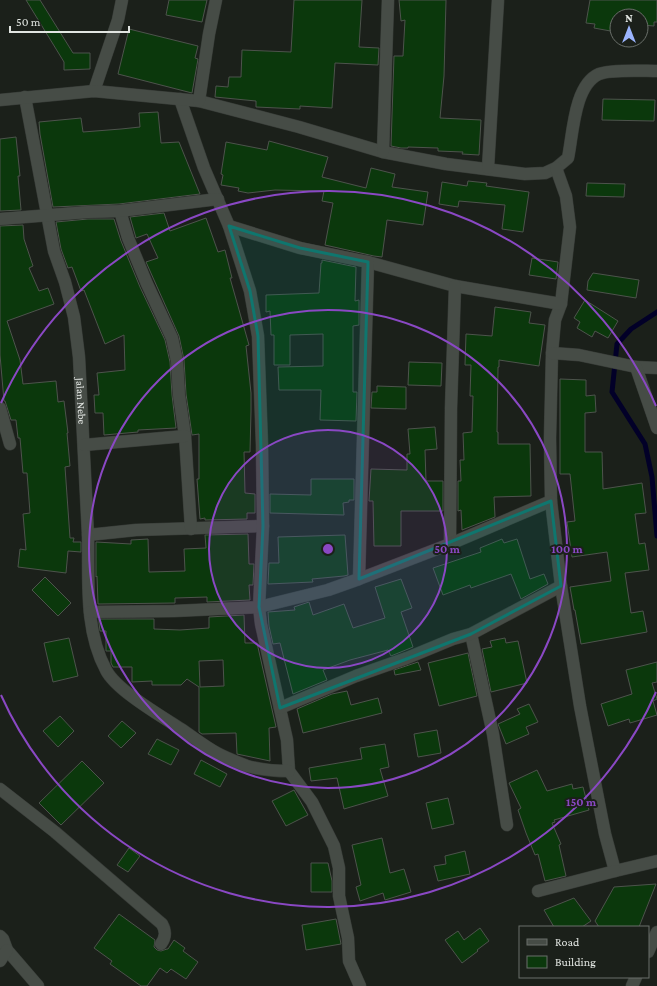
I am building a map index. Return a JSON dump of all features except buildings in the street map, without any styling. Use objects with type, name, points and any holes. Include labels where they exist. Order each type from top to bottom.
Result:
[{"type":"street","points":[[94,91],[118,20],[122,0]]},
{"type":"street","points":[[199,101],[209,34],[216,0]]},
{"type":"street","points":[[383,152],[388,0]]},
{"type":"street","points":[[488,168],[498,0]]},
{"type":"street","points":[[0,100],[25,96],[94,91],[199,101],[299,127],[383,152],[446,164],[488,168],[525,174],[545,173],[556,168],[568,158],[576,112],[582,90],[591,79],[599,74],[609,72],[657,71]]},
{"type":"street","name":"Jalan Nebe","points":[[25,96],[54,251],[65,282],[74,317],[79,357],[84,445],[90,612],[96,644],[103,663],[117,685],[217,753],[249,766],[274,771],[289,771]]},
{"type":"street","points":[[180,99],[204,168],[229,226],[250,291],[258,336],[262,445],[262,526],[259,607],[261,624],[287,740],[289,771],[312,802],[334,846],[339,868],[339,896],[348,938],[349,961],[360,986]]},
{"type":"street","points":[[556,168],[566,196],[570,227],[560,304],[555,320],[552,353],[550,438],[551,501],[561,586],[580,706],[605,834],[615,871]]},
{"type":"street","points":[[0,219],[120,211],[218,199]]},
{"type":"street","points":[[120,211],[128,238],[172,338],[177,361],[179,396],[185,436],[191,529]]},
{"type":"street","points":[[229,226],[300,248],[368,262],[455,286],[560,304]]},
{"type":"street","points":[[359,579],[368,262]]},
{"type":"street","points":[[450,544],[451,408],[455,286]]},
{"type":"street","points":[[552,353],[579,355],[636,367],[657,368]]},
{"type":"street","points":[[636,367],[657,428]]},
{"type":"street","points":[[0,408],[10,444]]},
{"type":"street","points":[[84,445],[185,436]]},
{"type":"street","points":[[90,612],[174,611],[259,607],[328,590],[359,579],[450,544],[551,501]]},
{"type":"street","points":[[88,536],[136,530],[262,526]]},
{"type":"street","points":[[280,708],[356,676],[408,658],[453,639],[471,634],[561,586]]},
{"type":"street","points":[[471,634],[493,734],[507,825]]},
{"type":"street","points":[[0,789],[55,832],[162,924],[165,929],[165,935],[161,944]]},
{"type":"street","points":[[538,891],[657,861]]},
{"type":"street","points":[[649,950],[657,932]]},
{"type":"street","points":[[0,936],[3,939],[7,950],[38,986]]},
{"type":"street","points":[[0,961],[7,950]]},
{"type":"highlighted area","points":[[229,226],[300,248],[368,262],[359,579],[551,501],[561,586],[471,634],[280,708],[259,607],[263,526],[258,336],[250,291]]},
{"type":"waterway","points":[[657,312],[631,329],[617,344],[612,392],[645,444],[652,477],[657,536]]}]
